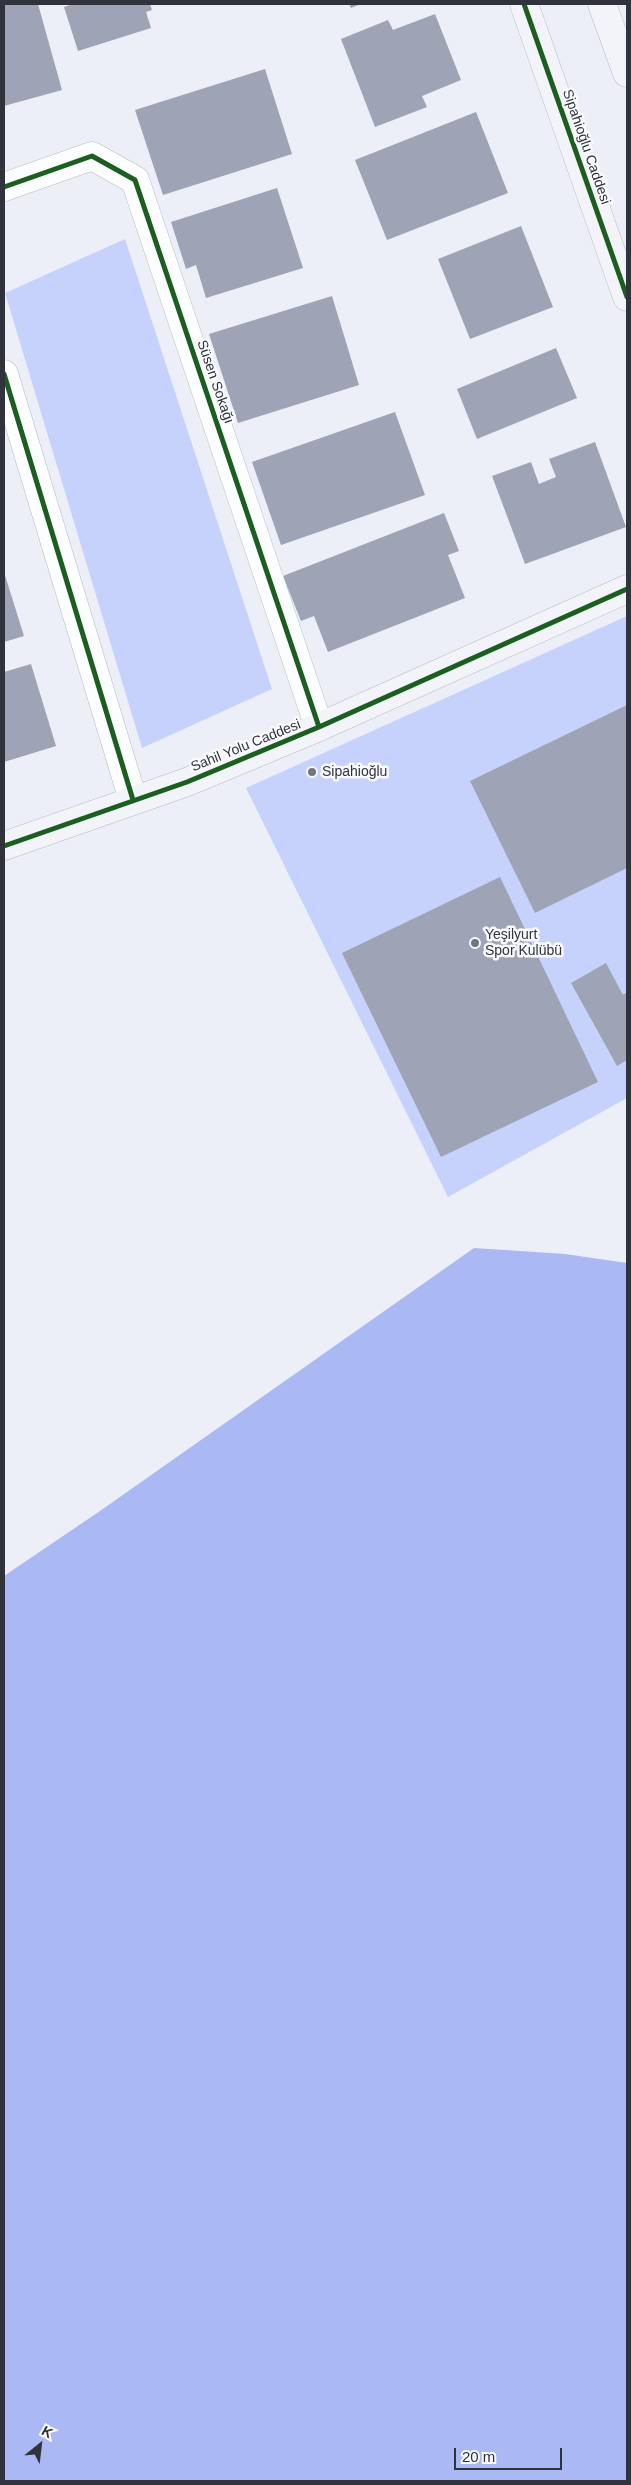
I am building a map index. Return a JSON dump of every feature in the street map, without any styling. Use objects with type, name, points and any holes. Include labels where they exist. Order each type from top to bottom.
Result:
[{"type":"main road","name":"Sipahioğlu Caddesi","points":[[524,4],[627,297]]},
{"type":"main road","points":[[602,4],[627,73]]},
{"type":"main road","name":"Sahil Yolu Caddesi","points":[[4,846],[186,782],[320,727],[627,589]]},
{"type":"street","name":"Süsen Sokağı","points":[[4,187],[92,156],[135,180],[320,727]]},
{"type":"street","points":[[4,374],[133,800]]},
{"type":"shaded area","points":[[125,239],[272,689],[142,748],[5,293]]},
{"type":"shaded area","name":"Yeşilyurt Spor Kulübü","points":[[627,616],[627,1098],[448,1197],[246,788]]},
{"type":"shaded area","points":[[474,1248],[565,1254],[627,1263],[627,2481],[4,2481],[4,1576],[100,1511]]},
{"type":"building","points":[[4,4],[38,4],[62,90],[4,106]]},
{"type":"building","points":[[73,4],[150,4],[152,10],[146,12],[151,28],[78,51],[64,7]]},
{"type":"building","points":[[349,4],[361,4],[351,8]]},
{"type":"building","points":[[435,14],[461,80],[422,96],[427,107],[375,127],[341,39],[388,20],[393,30]]},
{"type":"building","points":[[265,69],[292,154],[163,195],[135,110]]},
{"type":"building","points":[[476,112],[508,193],[387,240],[355,160]]},
{"type":"building","points":[[277,188],[303,268],[206,298],[196,265],[186,269],[171,222]]},
{"type":"building","points":[[521,226],[553,307],[470,339],[438,259]]},
{"type":"building","points":[[332,296],[359,385],[238,423],[209,334]]},
{"type":"building","points":[[556,348],[577,398],[477,439],[457,389]]},
{"type":"building","points":[[395,412],[425,495],[281,545],[252,462]]},
{"type":"building","points":[[595,442],[626,527],[525,564],[492,476],[531,462],[539,484],[556,477],[549,459]]},
{"type":"building","points":[[444,513],[459,551],[448,555],[465,598],[328,652],[314,616],[301,621],[283,576]]},
{"type":"building","points":[[4,572],[24,636],[4,642]]},
{"type":"building","points":[[31,664],[56,746],[4,762],[4,672]]},
{"type":"building","points":[[627,705],[627,868],[535,913],[470,781]]},
{"type":"building","points":[[500,877],[598,1082],[441,1157],[342,953]]},
{"type":"building","points":[[606,963],[623,995],[627,992],[627,1060],[617,1066],[571,983]]},
{"type":"cycle path","points":[[524,4],[627,297]]},
{"type":"cycle path","points":[[4,187],[92,156],[135,180],[319,727]]},
{"type":"cycle path","points":[[4,374],[133,800]]},
{"type":"cycle path","points":[[4,846],[187,782],[319,727],[627,589]]},
{"type":"place","name":"Sipahioğlu","points":[[312,772]]},
{"type":"place","name":"Yeşilyurt Spor Kulübü","points":[[475,943]]}]
